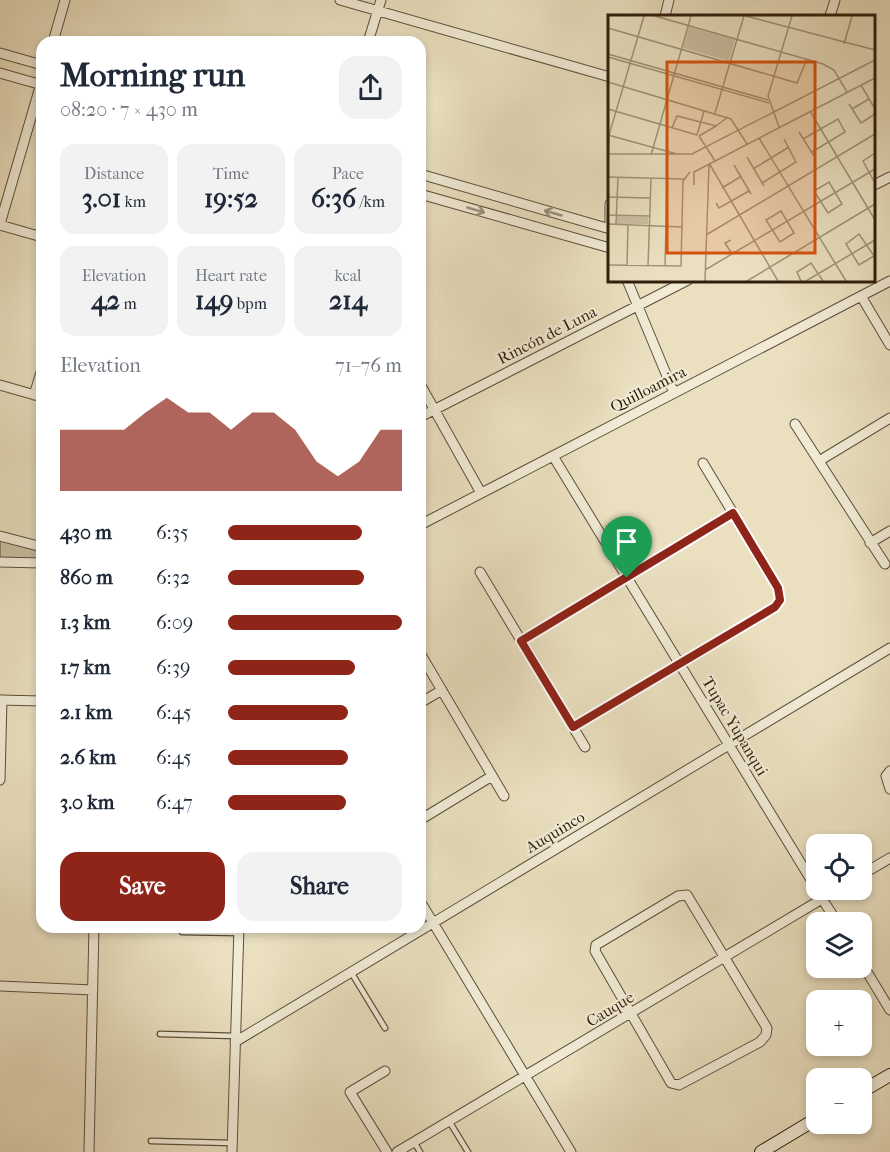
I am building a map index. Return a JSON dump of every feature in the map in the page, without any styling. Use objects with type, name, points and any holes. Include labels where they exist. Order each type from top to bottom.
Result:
[{"type":"main road","points":[[872,1086],[890,1075]]},
{"type":"main road","points":[[761,1152],[806,1125]]},
{"type":"street","points":[[55,36],[65,0]]},
{"type":"street","points":[[340,0],[608,77]]},
{"type":"street","points":[[370,36],[381,0]]},
{"type":"street","points":[[664,15],[669,0]]},
{"type":"street","points":[[830,15],[836,0]]},
{"type":"street","points":[[0,53],[36,63]]},
{"type":"street","points":[[0,73],[36,82]]},
{"type":"street","points":[[36,103],[0,225],[36,235]]},
{"type":"street","points":[[426,176],[608,227]]},
{"type":"street","points":[[875,184],[890,177]]},
{"type":"street","points":[[426,196],[608,248]]},
{"type":"street","name":"Quilloamira","points":[[426,522],[890,281]]},
{"type":"street","points":[[628,282],[674,393]]},
{"type":"street","name":"Rincón de Luna","points":[[426,414],[684,282]]},
{"type":"street","points":[[861,296],[890,345]]},
{"type":"street","points":[[0,385],[36,395]]},
{"type":"street","points":[[426,394],[481,493]]},
{"type":"street","points":[[819,461],[890,418]]},
{"type":"street","points":[[795,424],[885,564]]},
{"type":"street","name":"Tupac Yupanqui","points":[[552,456],[806,872]]},
{"type":"street","points":[[573,727],[775,607],[780,600],[778,588],[703,463]]},
{"type":"street","points":[[521,641],[733,513]]},
{"type":"street","points":[[870,543],[890,531]]},
{"type":"street","points":[[0,536],[36,545]]},
{"type":"street","points":[[0,562],[36,563]]},
{"type":"street","points":[[480,572],[585,747]]},
{"type":"street","name":"Auquinco","points":[[426,926],[890,648]]},
{"type":"street","points":[[426,663],[504,796]]},
{"type":"street","points":[[426,699],[442,690]]},
{"type":"street","points":[[0,780],[1,700],[36,701]]},
{"type":"street","points":[[890,771],[886,776],[890,789]]},
{"type":"street","points":[[426,816],[492,776]]},
{"type":"street","points":[[872,869],[890,858]]},
{"type":"street","points":[[687,895],[767,1028],[766,1035],[760,1042],[679,1085],[671,1083],[631,1014],[595,951],[596,945],[678,896],[687,895]]},
{"type":"street","name":"Cauque","points":[[397,1152],[631,1014],[725,956],[806,900]]},
{"type":"street","points":[[426,911],[570,1152]]},
{"type":"street","points":[[89,1152],[94,933]]},
{"type":"street","points":[[232,1147],[239,933]]},
{"type":"street","name":"Auquinco","points":[[235,1039],[415,933]]},
{"type":"street","points":[[871,978],[890,1010]]},
{"type":"street","points":[[0,986],[93,990]]},
{"type":"street","points":[[385,1071],[350,1092],[387,1152]]},
{"type":"lane","points":[[351,972],[385,1028]]},
{"type":"lane","points":[[160,1034],[235,1039]]},
{"type":"lane","points":[[449,1121],[468,1152]]},
{"type":"lane","points":[[151,1141],[232,1147]]},
{"type":"lane","points":[[414,1142],[420,1152]]},
{"type":"shaded area","points":[[0,540],[36,549],[36,562],[0,560]]},
{"type":"route","points":[[733,513],[778,588],[780,600],[775,607],[573,727],[521,641],[627,578],[733,513]]}]
